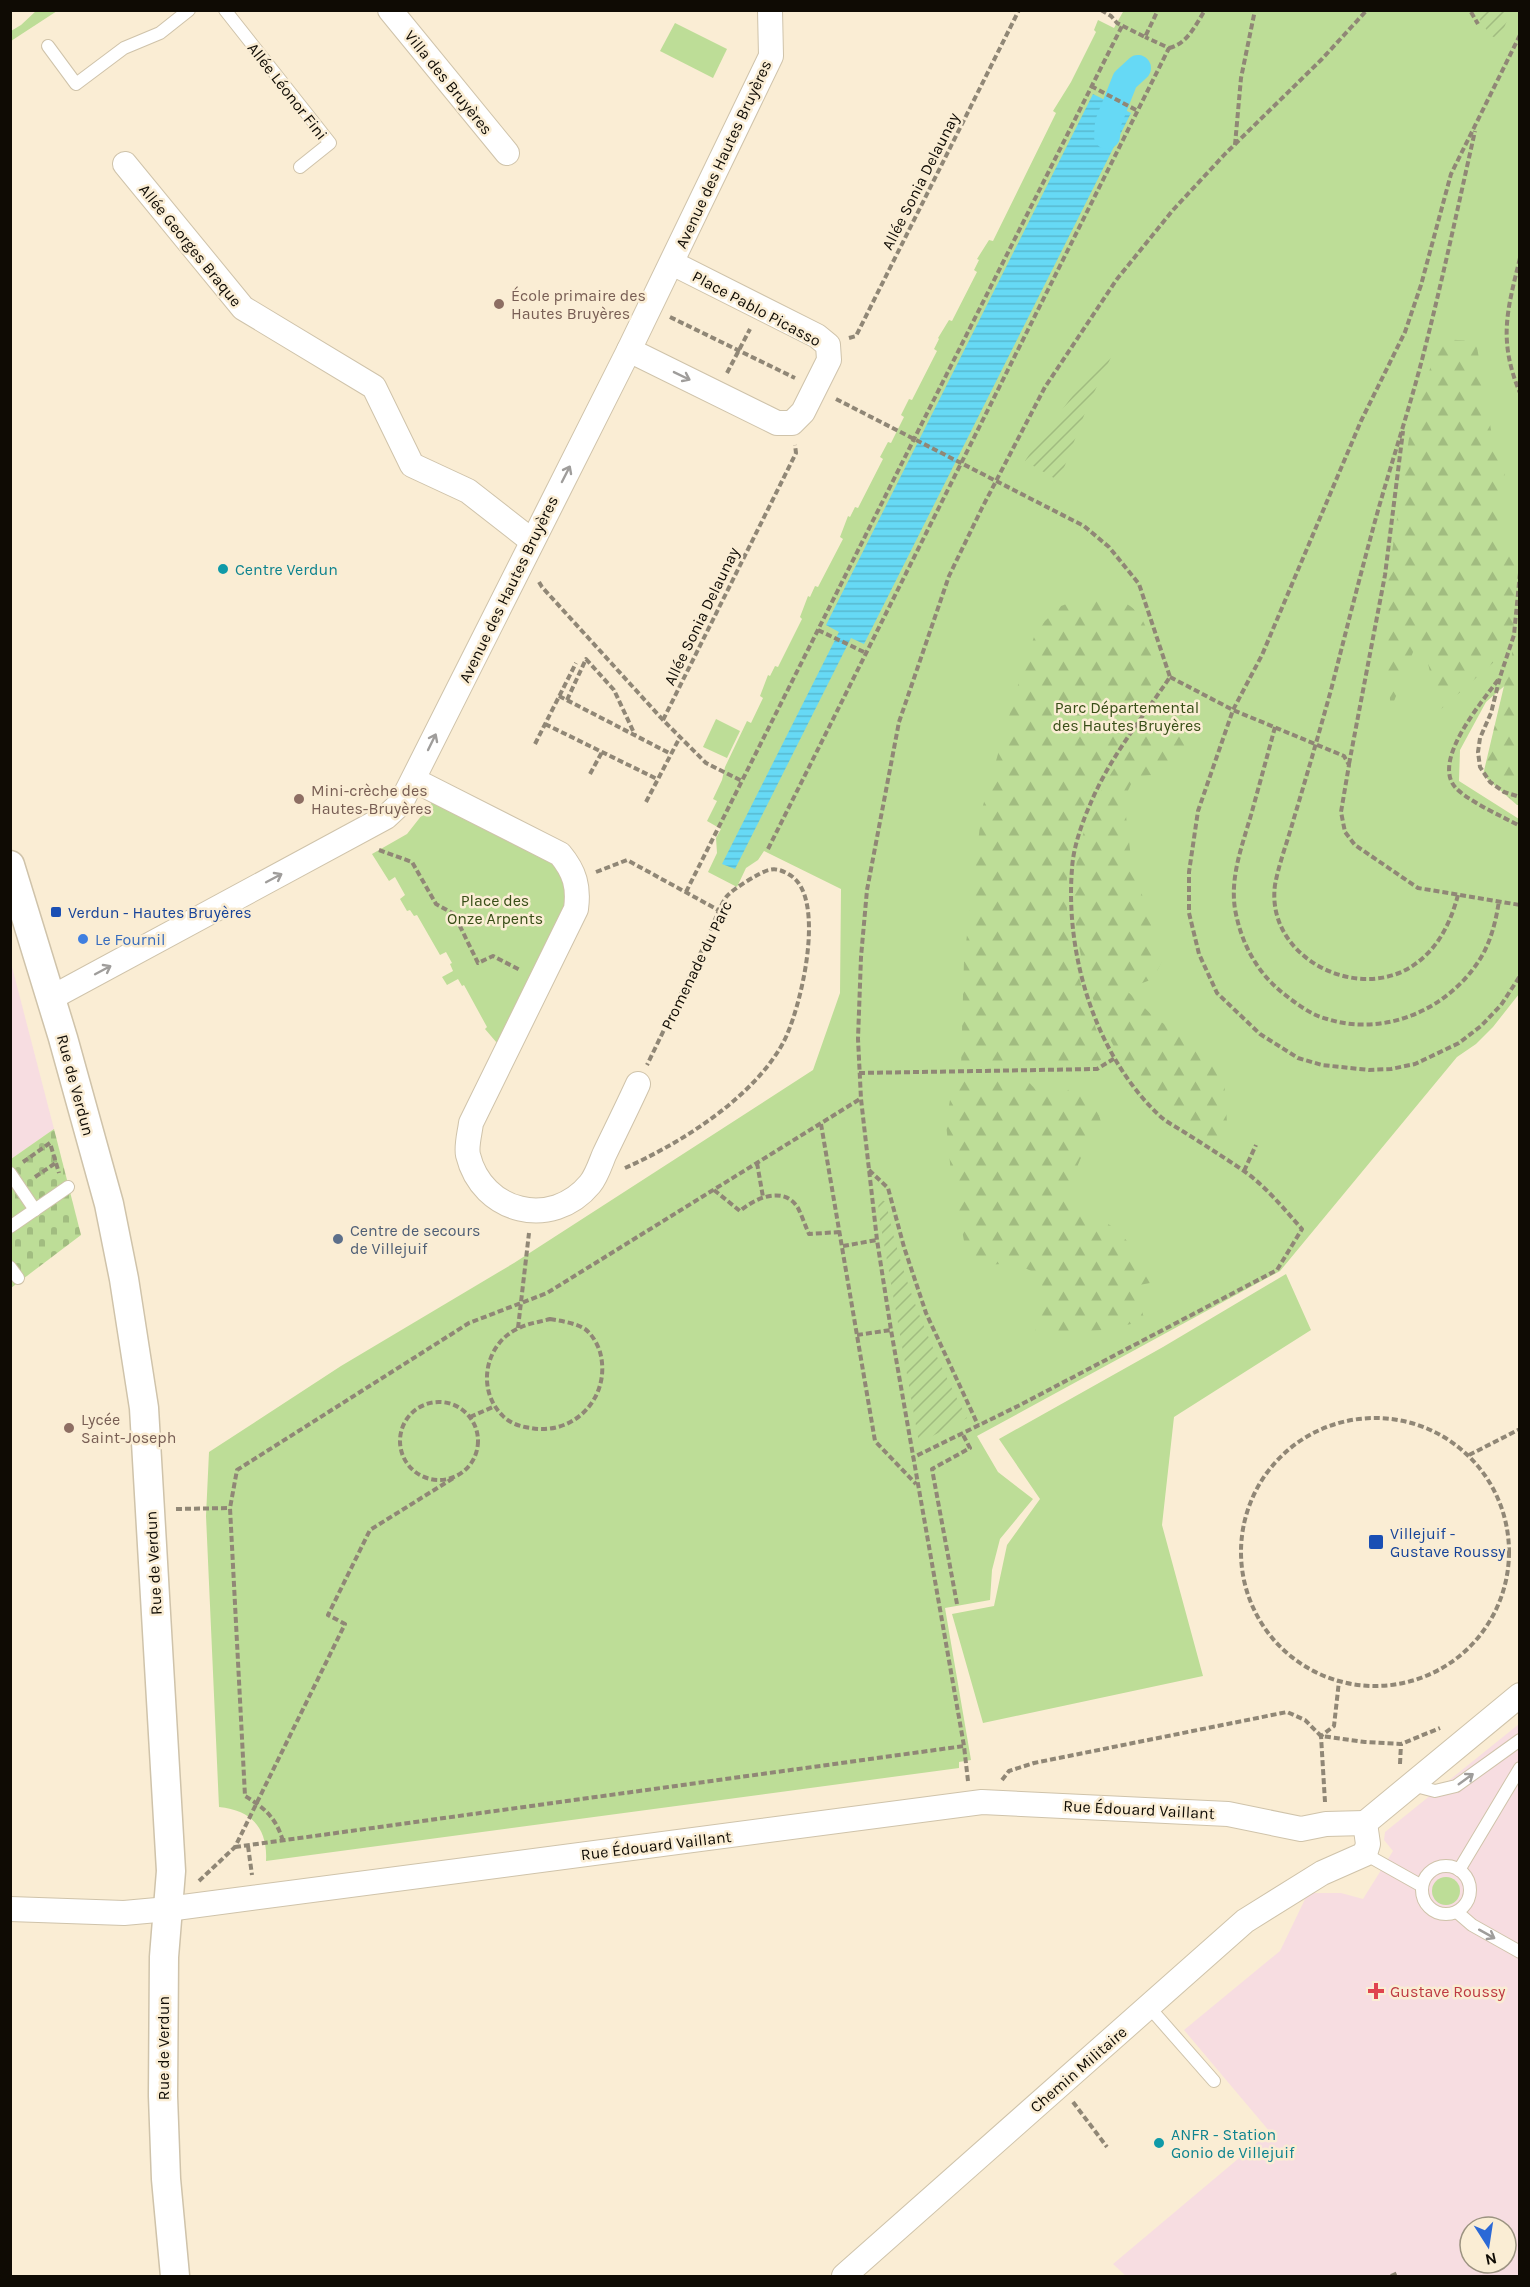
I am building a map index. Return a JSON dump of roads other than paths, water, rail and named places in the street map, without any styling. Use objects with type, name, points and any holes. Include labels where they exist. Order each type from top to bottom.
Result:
[{"type":"street","name":"Villa des Bruyères","points":[[390,10],[507,153]]},
{"type":"street","name":"Avenue des Hautes Bruyères","points":[[51,998],[386,817],[401,803],[629,350],[771,56],[770,10]]},
{"type":"street","name":"Allée Georges Braque","points":[[125,164],[243,309],[374,387],[412,465],[468,491],[529,547]]},
{"type":"street","name":"Place Pablo Picasso","points":[[629,350],[777,423],[792,423],[803,412],[829,360],[828,345],[818,336],[672,263]]},
{"type":"street","points":[[414,780],[560,854],[570,865],[576,879],[578,894],[576,909],[471,1123],[468,1154],[482,1185],[497,1200],[514,1208],[553,1209],[574,1200],[591,1183],[638,1084]]},
{"type":"street","name":"Rue de Verdun","points":[[10,865],[51,998],[109,1204],[124,1279],[144,1408],[171,1856],[164,1958],[163,2096],[166,2179],[175,2277]]},
{"type":"street","points":[[1365,1854],[1368,1844],[1365,1823],[1520,1695]]},
{"type":"street","name":"Rue Édouard Vaillant","points":[[10,1909],[124,1913],[168,1909],[982,1802],[1228,1814],[1301,1829],[1326,1824],[1365,1823]]},
{"type":"street","name":"Chemin Militaire","points":[[844,2277],[1245,1921],[1322,1874],[1365,1854]]},
{"type":"lane","points":[[48,46],[76,84],[123,48],[160,33],[189,10]]},
{"type":"lane","name":"Allée Léonor Fini","points":[[225,10],[330,143],[300,167]]},
{"type":"lane","points":[[14,1169],[35,1210]]},
{"type":"lane","points":[[10,1227],[66,1189]]},
{"type":"lane","points":[[1410,1785],[1435,1791],[1456,1786],[1520,1740]]},
{"type":"lane","points":[[1460,1870],[1519,1768]]},
{"type":"lane","points":[[1365,1854],[1422,1886]]},
{"type":"lane","points":[[1452,1867],[1460,1870],[1466,1876],[1470,1891],[1464,1907],[1457,1912],[1447,1914],[1435,1912],[1424,1901],[1422,1886],[1424,1878],[1436,1868],[1452,1867]]},
{"type":"lane","points":[[1457,1912],[1472,1925],[1520,1952]]},
{"type":"lane","points":[[1149,2007],[1214,2080]]},
{"type":"water","points":[[1093,94],[1131,113],[864,644],[851,638],[735,869],[722,864],[839,632],[826,625]]},
{"type":"waterway","points":[[1107,136],[1108,123],[1125,80],[1138,68]]},
{"type":"place","name":"École primaire des Hautes Bruyères","points":[[499,304]]},
{"type":"place","name":"Centre Verdun","points":[[223,569]]},
{"type":"place","name":"Mini-crèche des Hautes-Bruyères","points":[[299,799]]},
{"type":"place","name":"Verdun - Hautes Bruyères","points":[[56,912]]},
{"type":"place","name":"Le Fournil","points":[[83,939]]},
{"type":"place","name":"Centre de secours de Villejuif","points":[[338,1239]]},
{"type":"place","name":"Lycée Saint-Joseph","points":[[69,1428]]},
{"type":"place","name":"Villejuif - Gustave Roussy","points":[[1376,1542]]},
{"type":"place","name":"Gustave Roussy","points":[[1376,1991]]},
{"type":"place","name":"ANFR - Station Gonio de Villejuif","points":[[1159,2143]]},
{"type":"park label","name":"Parc Départemental des Hautes Bruyères","points":[[1127,716]]},
{"type":"park label","name":"Place des Onze Arpents","points":[[495,909]]}]
